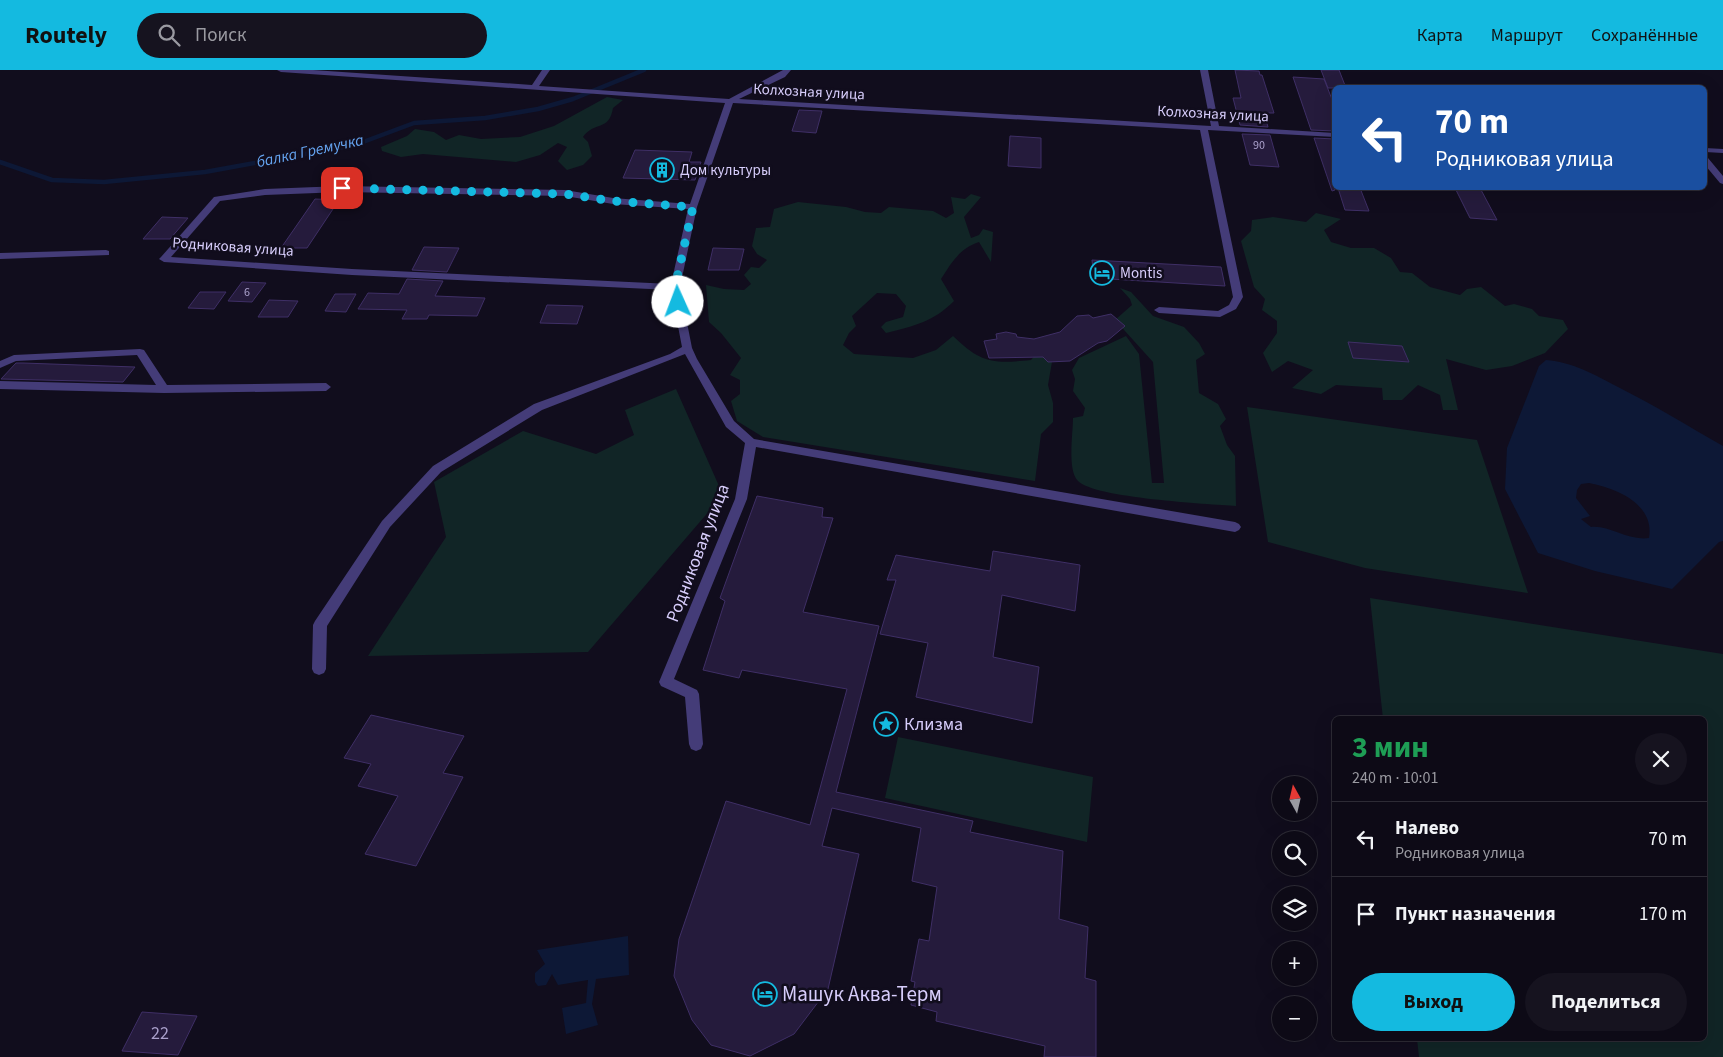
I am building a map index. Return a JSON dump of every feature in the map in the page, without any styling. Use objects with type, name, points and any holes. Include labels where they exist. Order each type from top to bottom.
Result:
[{"type":"street","name":"Колхозная улица","points":[[281,70],[582,91],[1203,127],[1214,125],[1332,129]]},
{"type":"street","points":[[534,87],[546,70]]},
{"type":"street","points":[[787,70],[782,75],[733,99],[693,207],[675,287],[687,348],[730,424],[751,442],[1235,527]]},
{"type":"street","points":[[1204,70],[1214,125]]},
{"type":"street","name":"Колхозная улица","points":[[733,99],[750,96],[1214,125],[1332,135]]},
{"type":"street","points":[[1159,310],[1220,314],[1233,307],[1238,297],[1203,127]]},
{"type":"street","points":[[1707,150],[1723,151]]},
{"type":"street","points":[[1707,158],[1723,157]]},
{"type":"street","points":[[1707,161],[1723,181]]},
{"type":"street","name":"Родниковая улица","points":[[675,287],[352,272],[164,260],[217,200],[265,192],[342,188],[565,194],[613,201],[693,207]]},
{"type":"street","points":[[0,256],[106,253]]},
{"type":"street","points":[[319,669],[320,625],[386,524],[437,469],[538,407],[674,356],[687,348]]},
{"type":"street","points":[[0,365],[14,358],[140,352],[164,389]]},
{"type":"street","points":[[0,385],[164,389],[326,387]]},
{"type":"street","name":"Родниковая улица","points":[[696,744],[692,694],[666,682],[741,499],[751,442]]},
{"type":"green space","points":[[607,97],[623,100],[613,108],[605,124],[592,129],[583,137],[588,142],[592,156],[583,165],[567,170],[558,161],[567,147],[558,143],[540,155],[516,162],[423,154],[401,157],[382,151],[381,147],[407,136],[415,129],[434,132],[446,140],[459,135],[481,139],[520,137],[554,126]]},
{"type":"green space","points":[[971,194],[981,197],[964,217],[971,238],[979,235],[983,229],[993,232],[991,262],[979,242],[966,248],[941,279],[954,301],[931,319],[905,328],[886,333],[881,327],[886,322],[903,317],[906,306],[896,294],[877,293],[852,316],[856,326],[849,333],[843,345],[854,354],[913,358],[936,350],[953,336],[972,352],[988,360],[1006,362],[1031,360],[1037,353],[1053,356],[1048,385],[1053,403],[1053,422],[1041,434],[1035,481],[763,437],[737,421],[731,401],[740,394],[740,380],[730,375],[741,358],[721,333],[709,322],[706,285],[724,289],[744,290],[751,284],[744,275],[751,267],[759,268],[767,260],[757,254],[752,246],[756,228],[770,227],[774,209],[798,202],[846,207],[865,212],[881,213],[889,207],[933,211],[946,218],[954,213],[951,197],[965,199]]},
{"type":"green space","points":[[1316,213],[1341,219],[1324,230],[1331,242],[1351,248],[1374,248],[1391,258],[1400,272],[1412,273],[1430,287],[1460,295],[1467,289],[1481,287],[1505,306],[1514,304],[1532,309],[1539,316],[1563,320],[1568,329],[1545,353],[1512,366],[1486,370],[1446,359],[1458,410],[1443,410],[1440,395],[1418,385],[1402,400],[1383,400],[1382,388],[1336,385],[1321,394],[1292,388],[1313,370],[1288,361],[1272,372],[1263,353],[1277,333],[1277,321],[1262,310],[1265,299],[1254,287],[1241,241],[1251,231],[1252,220],[1273,217],[1306,222]]},
{"type":"green space","points":[[1120,288],[1131,292],[1153,316],[1184,327],[1199,343],[1205,354],[1196,360],[1199,393],[1218,404],[1226,419],[1220,426],[1227,445],[1235,456],[1236,506],[1178,502],[1106,492],[1088,487],[1078,481],[1075,476],[1072,460],[1073,418],[1083,416],[1085,408],[1073,391],[1075,379],[1072,370],[1079,358],[1126,336],[1139,354],[1152,483],[1164,483],[1153,362],[1115,320],[1132,305],[1130,299]]},
{"type":"green space","points":[[676,389],[723,495],[588,652],[368,656],[446,537],[434,482],[523,431],[596,454],[634,435],[625,410]]},
{"type":"green space","points":[[1247,407],[1477,440],[1528,593],[1365,568],[1268,542]]},
{"type":"green space","points":[[1370,598],[1723,654],[1723,1057],[1419,1057],[1417,1041],[1707,1041],[1707,716],[1383,716]]},
{"type":"green space","points":[[898,737],[1093,777],[1087,842],[885,798]]},
{"type":"water","points":[[1546,360],[1565,363],[1584,370],[1645,401],[1723,446],[1723,541],[1719,542],[1672,589],[1595,571],[1538,553],[1505,489],[1507,448],[1539,366]],"holes":[[[1581,484],[1600,485],[1621,494],[1640,507],[1646,516],[1649,526],[1649,538],[1633,537],[1605,528],[1591,527],[1581,519],[1590,516],[1576,498],[1577,490]]]},
{"type":"water","points":[[628,936],[629,975],[596,979],[592,1004],[598,1025],[566,1034],[562,1008],[586,1003],[588,980],[558,985],[552,974],[546,985],[538,986],[535,982],[535,973],[545,964],[537,950]]},
{"type":"building","points":[[1235,70],[1259,71],[1260,75],[1262,75],[1274,113],[1264,113],[1268,127],[1240,125],[1233,98],[1241,98]]},
{"type":"building","points":[[1321,70],[1339,70],[1345,85],[1332,85],[1332,88],[1328,88]]},
{"type":"building","points":[[1293,77],[1324,79],[1332,99],[1332,131],[1311,130]]},
{"type":"building","points":[[799,110],[822,111],[816,133],[792,131]]},
{"type":"building","points":[[1242,134],[1270,135],[1279,167],[1250,165]]},
{"type":"building","points":[[1010,136],[1041,138],[1041,168],[1008,166]]},
{"type":"building","points":[[1314,138],[1332,139],[1332,190],[1335,190],[1332,191]]},
{"type":"building","name":"Дом культуры","points":[[635,150],[692,152],[689,162],[701,162],[695,180],[623,178]]},
{"type":"building","points":[[1339,190],[1361,190],[1369,211],[1345,210]]},
{"type":"building","points":[[1456,190],[1481,190],[1497,220],[1470,218]]},
{"type":"building","points":[[315,199],[339,200],[307,248],[281,248]]},
{"type":"building","points":[[162,217],[188,218],[170,239],[143,239]]},
{"type":"building","points":[[424,247],[459,248],[447,272],[412,270]]},
{"type":"building","points":[[713,248],[744,249],[739,270],[708,270]]},
{"type":"building","points":[[1092,260],[1221,267],[1225,286],[1094,278]]},
{"type":"building","points":[[407,279],[443,281],[435,296],[485,298],[477,316],[429,315],[427,319],[402,319],[407,310],[358,309],[368,293],[399,294]]},
{"type":"building","points":[[242,282],[266,283],[252,302],[228,301]]},
{"type":"building","points":[[200,292],[226,292],[214,309],[188,308]]},
{"type":"building","points":[[335,294],[356,294],[346,312],[325,311]]},
{"type":"building","points":[[269,300],[298,301],[288,317],[258,317]]},
{"type":"building","points":[[547,305],[583,306],[577,324],[540,323]]},
{"type":"building","points":[[1111,314],[1125,326],[1107,341],[1098,343],[1070,361],[1048,362],[1043,357],[989,358],[984,341],[997,339],[996,334],[1006,332],[1016,334],[1017,337],[1034,339],[1060,332],[1077,316],[1089,315],[1093,318]]},
{"type":"building","points":[[1348,342],[1402,346],[1409,362],[1353,358]]},
{"type":"building","points":[[16,363],[135,367],[123,382],[1,379]]},
{"type":"building","points":[[757,496],[823,508],[822,517],[833,518],[803,612],[879,626],[836,792],[973,821],[970,832],[1063,851],[1059,919],[1088,927],[1085,978],[1096,981],[1096,1057],[1044,1057],[1045,1046],[936,1021],[937,1012],[911,1005],[915,982],[911,981],[919,939],[929,941],[937,887],[912,881],[921,828],[832,808],[822,846],[859,854],[828,989],[794,1034],[750,1056],[711,1045],[692,1020],[674,976],[679,939],[726,801],[810,825],[847,689],[742,670],[739,678],[703,670],[725,601],[720,598]]},
{"type":"building","points":[[993,551],[1080,565],[1075,611],[1002,595],[993,657],[1039,667],[1032,723],[916,697],[928,643],[880,634],[896,580],[887,580],[896,555],[990,571]]},
{"type":"building","points":[[371,715],[464,736],[443,773],[463,777],[416,866],[365,854],[398,796],[358,786],[371,764],[344,758]]},
{"type":"building","points":[[142,1012],[197,1016],[178,1055],[122,1051]]},
{"type":"waterway","name":"балка Гремучка","points":[[0,162],[52,180],[104,182],[205,172],[355,145],[414,123],[485,118],[538,109],[573,99],[644,70]]},
{"type":"place","name":"Дом культуры","points":[[662,170]]},
{"type":"place","name":"Montis","points":[[1102,273]]},
{"type":"place","name":"Клизма","points":[[886,724]]},
{"type":"place","name":"Машук Аква-Терм","points":[[765,994]]},
{"type":"route","points":[[342,188],[565,194],[613,201],[693,207],[675,287],[678,302]]}]
